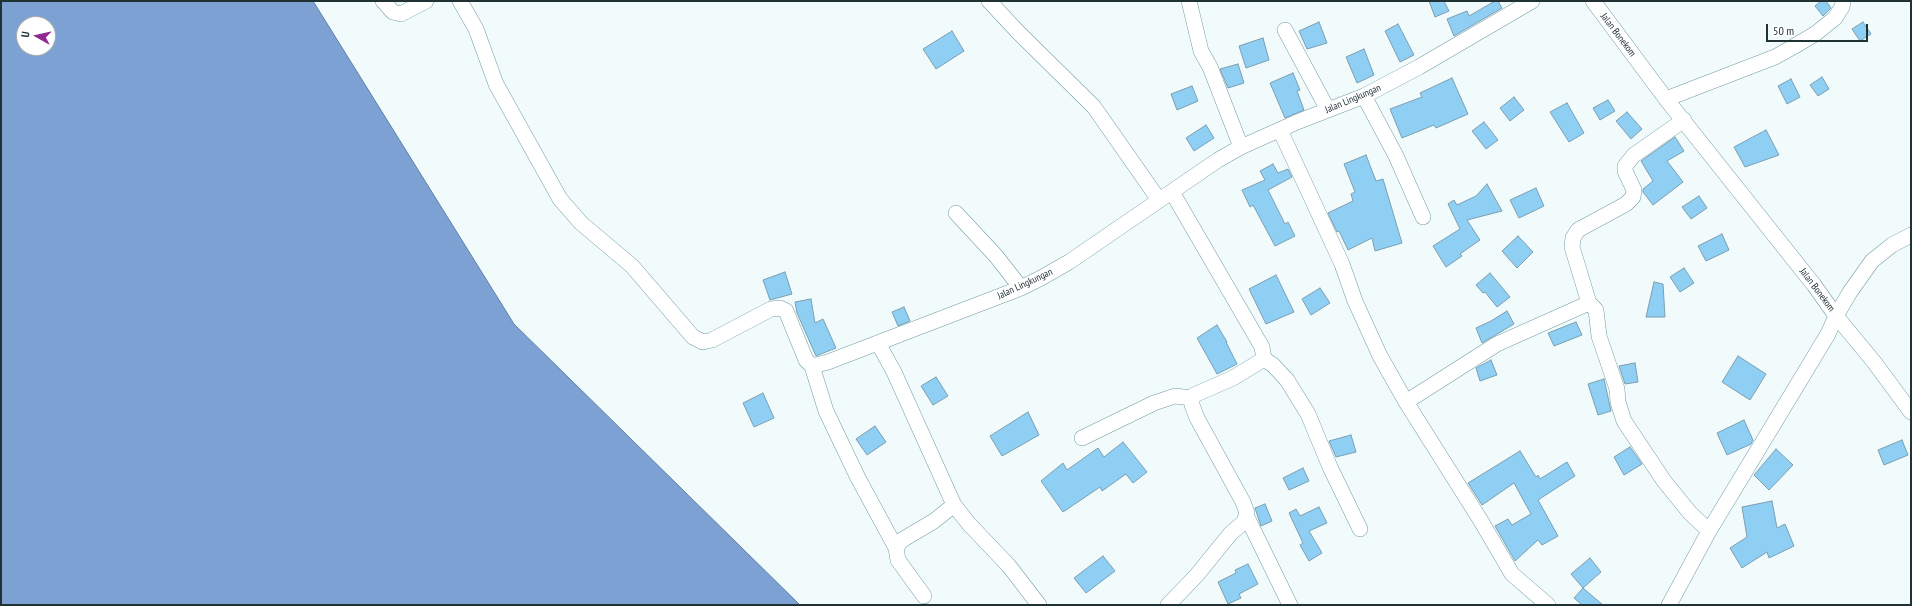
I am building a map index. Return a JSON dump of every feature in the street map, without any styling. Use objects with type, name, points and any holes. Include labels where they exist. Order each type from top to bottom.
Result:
[{"type":"street","points":[[383,1],[393,12],[401,14],[426,1]]},
{"type":"street","points":[[460,1],[476,29],[496,84],[560,199],[581,223],[632,266],[693,337],[703,342],[712,340],[771,309],[780,308],[786,312],[806,360],[812,366],[826,411],[858,478],[896,548],[898,560],[924,596]]},
{"type":"street","points":[[990,1],[1018,32],[1094,107],[1159,200]]},
{"type":"street","points":[[1189,1],[1201,51],[1210,67],[1241,147]]},
{"type":"street","name":"Jalan Lingkungan","points":[[812,366],[828,362],[1021,288],[1069,262],[1218,160],[1241,147],[1364,96],[1419,67],[1532,1]]},
{"type":"street","name":"Jalan Bonekom","points":[[1592,1],[1666,99],[1809,279],[1836,316],[1828,334],[1709,530],[1669,605]]},
{"type":"street","points":[[1666,99],[1775,57],[1815,34],[1835,18],[1842,7],[1843,1]]},
{"type":"street","points":[[1285,30],[1328,110]]},
{"type":"street","points":[[1364,96],[1396,156],[1423,217]]},
{"type":"street","points":[[1684,120],[1634,155],[1625,166],[1625,171],[1634,190],[1633,197],[1626,204],[1578,230],[1573,238],[1572,247],[1589,304],[1596,310],[1599,336],[1617,389],[1618,402],[1624,421],[1664,481],[1690,513],[1709,530]]},
{"type":"street","points":[[1280,130],[1342,264],[1355,301],[1380,356],[1406,402],[1481,521],[1512,574],[1548,605]]},
{"type":"street","points":[[1172,192],[1205,246],[1245,320],[1262,347],[1264,359],[1273,365],[1287,380],[1308,414],[1330,467],[1360,528]]},
{"type":"street","points":[[956,213],[996,256],[1021,288]]},
{"type":"street","points":[[1909,407],[1836,316],[1850,292],[1872,261],[1892,245],[1911,235]]},
{"type":"street","points":[[1406,402],[1497,344],[1589,304]]},
{"type":"street","points":[[878,343],[894,372],[954,505],[969,524],[1009,566],[1039,605]]},
{"type":"street","points":[[1264,359],[1233,378],[1194,395],[1192,398],[1192,405],[1197,418],[1247,509],[1247,517],[1290,605]]},
{"type":"street","points":[[1082,438],[1161,401],[1176,396],[1192,398]]},
{"type":"street","points":[[896,548],[902,540],[934,521],[954,505]]},
{"type":"street","points":[[1172,604],[1215,551],[1244,522],[1247,517]]},
{"type":"water","points":[[1,1],[313,1],[514,324],[800,605],[1,605]]},
{"type":"building","points":[[1429,1],[1444,1],[1449,11],[1435,17]]},
{"type":"building","points":[[1495,1],[1498,1],[1502,8],[1454,36],[1447,19],[1467,11],[1469,16]]},
{"type":"building","points":[[1821,1],[1826,1],[1831,8],[1823,16],[1815,6]]},
{"type":"building","points":[[1319,22],[1327,43],[1307,49],[1299,31]]},
{"type":"building","points":[[1863,22],[1871,34],[1860,41],[1852,29]]},
{"type":"building","points":[[1398,24],[1414,55],[1400,62],[1385,31]]},
{"type":"building","points":[[952,31],[964,51],[936,69],[923,49]]},
{"type":"building","points":[[1263,38],[1269,60],[1246,68],[1239,46]]},
{"type":"building","points":[[1364,49],[1374,75],[1357,83],[1346,57]]},
{"type":"building","points":[[1238,64],[1244,83],[1228,88],[1220,69]]},
{"type":"building","points":[[1293,73],[1300,90],[1297,91],[1304,110],[1285,118],[1270,83]]},
{"type":"building","points":[[1822,77],[1829,89],[1818,96],[1810,85]]},
{"type":"building","points":[[1452,78],[1468,114],[1436,128],[1434,125],[1402,138],[1390,109],[1422,97],[1420,93]]},
{"type":"building","points":[[1791,79],[1800,97],[1787,104],[1778,86]]},
{"type":"building","points":[[1192,86],[1198,101],[1177,110],[1171,94]]},
{"type":"building","points":[[1514,97],[1524,110],[1510,121],[1500,108]]},
{"type":"building","points":[[1608,100],[1615,111],[1600,120],[1593,108]]},
{"type":"building","points":[[1567,103],[1584,133],[1569,142],[1550,112]]},
{"type":"building","points":[[1627,112],[1642,129],[1631,139],[1616,121]]},
{"type":"building","points":[[1484,122],[1498,140],[1486,149],[1472,131]]},
{"type":"building","points":[[1206,125],[1214,138],[1194,151],[1186,138]]},
{"type":"building","points":[[1766,130],[1779,155],[1745,167],[1734,147]]},
{"type":"building","points":[[1675,137],[1684,151],[1667,161],[1683,182],[1653,205],[1643,192],[1643,189],[1653,181],[1641,161]]},
{"type":"building","points":[[1366,155],[1376,181],[1383,179],[1402,243],[1375,251],[1372,238],[1348,250],[1328,213],[1353,201],[1351,194],[1355,192],[1344,164]]},
{"type":"building","points":[[1273,164],[1278,173],[1288,169],[1292,177],[1268,190],[1285,224],[1288,222],[1295,236],[1275,246],[1253,205],[1250,207],[1242,190],[1265,180],[1260,171]]},
{"type":"building","points":[[1487,184],[1502,211],[1467,220],[1480,240],[1460,254],[1462,256],[1446,267],[1433,246],[1460,229],[1448,204],[1454,200],[1457,205],[1476,196]]},
{"type":"building","points":[[1536,188],[1544,206],[1519,218],[1510,200]]},
{"type":"building","points":[[1699,196],[1707,208],[1691,219],[1682,207]]},
{"type":"building","points":[[1722,234],[1729,250],[1706,261],[1698,246]]},
{"type":"building","points":[[1518,236],[1533,252],[1517,268],[1502,251]]},
{"type":"building","points":[[1684,268],[1694,283],[1680,292],[1670,277]]},
{"type":"building","points":[[785,272],[792,294],[770,300],[763,280]]},
{"type":"building","points":[[1490,273],[1510,297],[1497,307],[1485,292],[1483,293],[1476,285]]},
{"type":"building","points":[[1276,275],[1294,312],[1266,324],[1249,289]]},
{"type":"building","points":[[1654,282],[1663,284],[1665,317],[1646,317]]},
{"type":"building","points":[[1320,288],[1330,303],[1311,315],[1302,299]]},
{"type":"building","points":[[811,299],[815,323],[823,319],[836,348],[816,356],[797,313],[795,302]]},
{"type":"building","points":[[904,307],[910,321],[898,326],[892,312]]},
{"type":"building","points":[[1507,311],[1514,324],[1482,343],[1476,328]]},
{"type":"building","points":[[1576,322],[1582,335],[1554,346],[1548,333]]},
{"type":"building","points":[[1217,325],[1237,364],[1217,374],[1197,338]]},
{"type":"building","points":[[1738,356],[1766,374],[1750,400],[1722,382]]},
{"type":"building","points":[[1491,360],[1497,375],[1480,381],[1476,368]]},
{"type":"building","points":[[1635,363],[1638,382],[1625,384],[1619,366]]},
{"type":"building","points":[[936,377],[948,396],[933,405],[921,386]]},
{"type":"building","points":[[1604,379],[1611,411],[1598,415],[1588,384]]},
{"type":"building","points":[[763,393],[774,418],[754,427],[743,403]]},
{"type":"building","points":[[1028,412],[1039,435],[1002,456],[990,436]]},
{"type":"building","points":[[1744,420],[1753,440],[1751,444],[1727,455],[1717,433]]},
{"type":"building","points":[[875,426],[886,442],[867,455],[856,439]]},
{"type":"building","points":[[1351,435],[1356,452],[1336,457],[1329,441]]},
{"type":"building","points":[[1902,440],[1908,455],[1884,465],[1878,450]]},
{"type":"building","points":[[1123,442],[1147,472],[1133,483],[1126,474],[1102,491],[1100,487],[1063,512],[1041,481],[1063,463],[1067,470],[1098,448],[1104,457]]},
{"type":"building","points":[[1630,447],[1642,464],[1624,475],[1614,457]]},
{"type":"building","points":[[1776,449],[1793,465],[1769,490],[1754,475]]},
{"type":"building","points":[[1520,451],[1536,477],[1538,475],[1540,479],[1567,462],[1575,476],[1538,500],[1558,536],[1542,545],[1538,540],[1515,561],[1495,526],[1508,519],[1512,525],[1531,514],[1514,483],[1482,505],[1468,483]]},
{"type":"building","points":[[1303,468],[1309,481],[1289,490],[1283,478]]},
{"type":"building","points":[[1772,501],[1777,528],[1785,524],[1794,546],[1769,558],[1767,552],[1742,568],[1730,548],[1747,537],[1742,507]]},
{"type":"building","points":[[1265,504],[1272,521],[1261,526],[1255,508]]},
{"type":"building","points":[[1319,507],[1327,523],[1309,531],[1322,553],[1309,561],[1300,545],[1303,543],[1289,513],[1296,509],[1300,516]]},
{"type":"building","points":[[1103,556],[1115,571],[1086,593],[1074,578]]},
{"type":"building","points":[[1590,558],[1601,572],[1583,588],[1571,574]]},
{"type":"building","points":[[1248,564],[1258,584],[1239,594],[1241,598],[1228,604],[1218,582],[1236,573],[1235,570]]},
{"type":"building","points":[[1583,588],[1603,605],[1582,605],[1574,598]]}]
